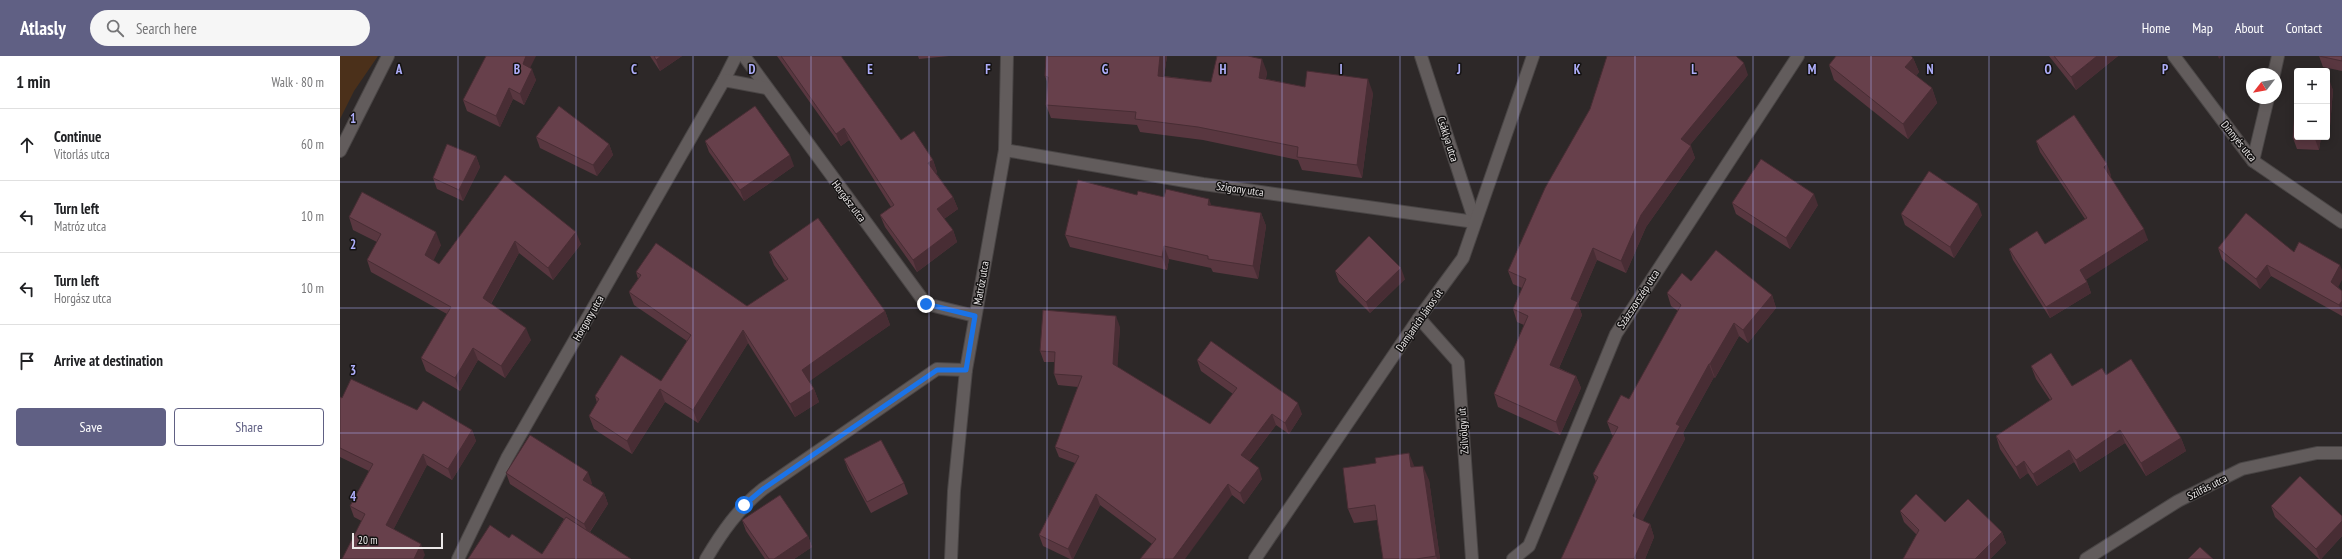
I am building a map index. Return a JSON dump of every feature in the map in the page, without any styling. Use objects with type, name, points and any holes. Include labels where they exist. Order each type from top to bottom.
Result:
[{"type":"street","points":[[340,151],[388,56]]},
{"type":"street","name":"Horgony utca","points":[[458,559],[507,458],[724,80],[736,56]]},
{"type":"street","name":"Horgász utca","points":[[744,56],[926,304],[975,316]]},
{"type":"street","name":"Matróz utca","points":[[951,559],[954,491],[966,370],[1005,150],[1007,56]]},
{"type":"street","name":"Csáklya utca","points":[[1421,56],[1475,222]]},
{"type":"street","name":"Damjanich János út","points":[[1255,559],[1419,318],[1463,258],[1533,56]]},
{"type":"street","name":"Százszorszép utca","points":[[1513,559],[1529,546],[1616,334],[1798,56]]},
{"type":"street","name":"Dinnyés utca","points":[[2174,56],[2253,161],[2342,222]]},
{"type":"street","points":[[2275,68],[2278,56]]},
{"type":"street","points":[[724,80],[766,88]]},
{"type":"street","points":[[2253,161],[2267,104]]},
{"type":"street","name":"Szigony utca","points":[[1005,150],[1203,184],[1475,222]]},
{"type":"street","name":"Zsilvölgyi út","points":[[1419,318],[1458,362],[1472,559]]},
{"type":"street","points":[[706,559],[717,540],[744,505],[763,489],[937,370],[966,370]]},
{"type":"street","name":"Szilfás utca","points":[[2086,559],[2178,501],[2242,469],[2317,453],[2342,453]]},
{"type":"shaded area","points":[[340,56],[378,56],[354,91],[340,119]]},
{"type":"building","points":[[486,56],[526,56],[523,64],[532,69],[520,94],[509,88],[496,116],[463,100]]},
{"type":"building","points":[[654,56],[661,56],[656,60]]},
{"type":"building","points":[[781,56],[841,56],[901,140],[914,131],[933,160],[928,163],[953,197],[937,209],[953,230],[913,260],[880,215],[894,205],[844,128],[836,134]]},
{"type":"building","points":[[1046,56],[1160,56],[1158,76],[1211,82],[1217,56],[1248,56],[1262,59],[1259,78],[1305,87],[1307,71],[1368,79],[1357,165],[1297,157],[1298,147],[1198,127],[1135,119],[1136,112],[1046,105],[1048,77],[1045,76]]},
{"type":"building","points":[[1607,56],[1736,56],[1744,63],[1681,139],[1691,146],[1641,215],[1621,261],[1593,248],[1571,299],[1578,302],[1550,365],[1576,376],[1556,422],[1494,394],[1528,316],[1513,309],[1526,279],[1508,271],[1545,188],[1590,109]]},
{"type":"building","points":[[1836,56],[1911,56],[1913,58],[1905,67],[1932,88],[1903,124],[1829,65]]},
{"type":"building","points":[[2054,56],[2097,56],[2071,77]]},
{"type":"building","points":[[2319,56],[2342,56],[2342,61]]},
{"type":"building","points":[[559,106],[609,144],[593,165],[536,137]]},
{"type":"building","points":[[755,106],[790,155],[740,190],[705,141]]},
{"type":"building","points":[[2074,115],[2107,164],[2104,167],[2144,229],[2080,270],[2087,282],[2046,307],[2009,249],[2037,231],[2045,244],[2087,218],[2036,141]]},
{"type":"building","points":[[447,144],[476,156],[459,190],[433,178]]},
{"type":"building","points":[[1761,159],[1814,194],[1786,238],[1732,203]]},
{"type":"building","points":[[1929,171],[1978,204],[1950,247],[1901,214]]},
{"type":"building","points":[[505,175],[576,232],[548,268],[515,241],[483,298],[526,328],[501,366],[473,348],[455,378],[421,358],[451,307],[367,260],[381,234],[349,217],[362,192],[436,232],[425,255],[439,264]]},
{"type":"building","points":[[1078,180],[1137,195],[1138,191],[1164,197],[1166,189],[1209,199],[1208,205],[1261,213],[1253,266],[1208,259],[1208,256],[1164,246],[1162,257],[1065,235]]},
{"type":"building","points":[[2246,213],[2294,252],[2299,242],[2340,265],[2331,282],[2342,291],[2342,301],[2339,305],[2267,265],[2256,279],[2218,248]]},
{"type":"building","points":[[818,218],[885,311],[802,370],[814,389],[790,404],[743,330],[693,410],[660,389],[627,441],[589,416],[599,399],[595,396],[621,355],[661,381],[691,335],[629,292],[641,275],[636,272],[656,243],[747,306],[788,279],[769,252]]},
{"type":"building","points":[[1369,236],[1401,268],[1366,302],[1335,271]]},
{"type":"building","points":[[1716,250],[1772,295],[1743,330],[1734,323],[1709,364],[1676,424],[1680,426],[1633,516],[1650,524],[1634,559],[1561,559],[1598,477],[1593,474],[1618,427],[1607,422],[1621,395],[1629,399],[1681,305],[1667,293],[1682,273],[1691,281]]},
{"type":"building","points":[[1043,310],[1116,316],[1113,364],[1210,424],[1237,388],[1197,360],[1211,341],[1298,403],[1285,423],[1272,414],[1241,455],[1259,468],[1240,493],[1228,484],[1173,559],[1140,559],[1156,539],[1096,494],[1068,549],[1039,535],[1079,456],[1055,447],[1082,376],[1054,374],[1055,352],[1040,351]]},
{"type":"building","points":[[2051,353],[2072,386],[2102,368],[2106,375],[2131,359],[2181,438],[2141,463],[2120,430],[2076,460],[2069,450],[2033,474],[2024,461],[2016,467],[1996,436],[2052,399],[2031,366]]},
{"type":"building","points":[[351,379],[417,410],[423,401],[472,430],[448,469],[423,454],[386,525],[421,544],[414,559],[342,559],[365,514],[350,506],[373,464],[340,448],[340,397],[342,398]]},
{"type":"building","points":[[530,435],[588,472],[583,480],[604,493],[584,524],[506,473]]},
{"type":"building","points":[[881,440],[904,483],[867,502],[844,459]]},
{"type":"building","points":[[1409,453],[1411,467],[1423,466],[1436,556],[1416,559],[1383,559],[1375,505],[1348,509],[1343,468],[1376,463],[1375,458]]},
{"type":"building","points":[[2300,476],[2342,516],[2342,521],[2316,549],[2271,506]]},
{"type":"building","points":[[1916,494],[1945,522],[1968,499],[2002,532],[1975,559],[1903,559],[1919,530],[1900,511]]},
{"type":"building","points":[[780,495],[808,536],[774,559],[769,559],[742,520]]},
{"type":"building","points":[[566,517],[631,559],[468,559],[490,525],[509,538],[512,534],[542,554]]},
{"type":"building","points":[[2200,547],[2213,559],[2188,559]]},
{"type":"route","points":[[744,505],[763,489],[937,370],[966,370],[975,316],[926,304]]}]
